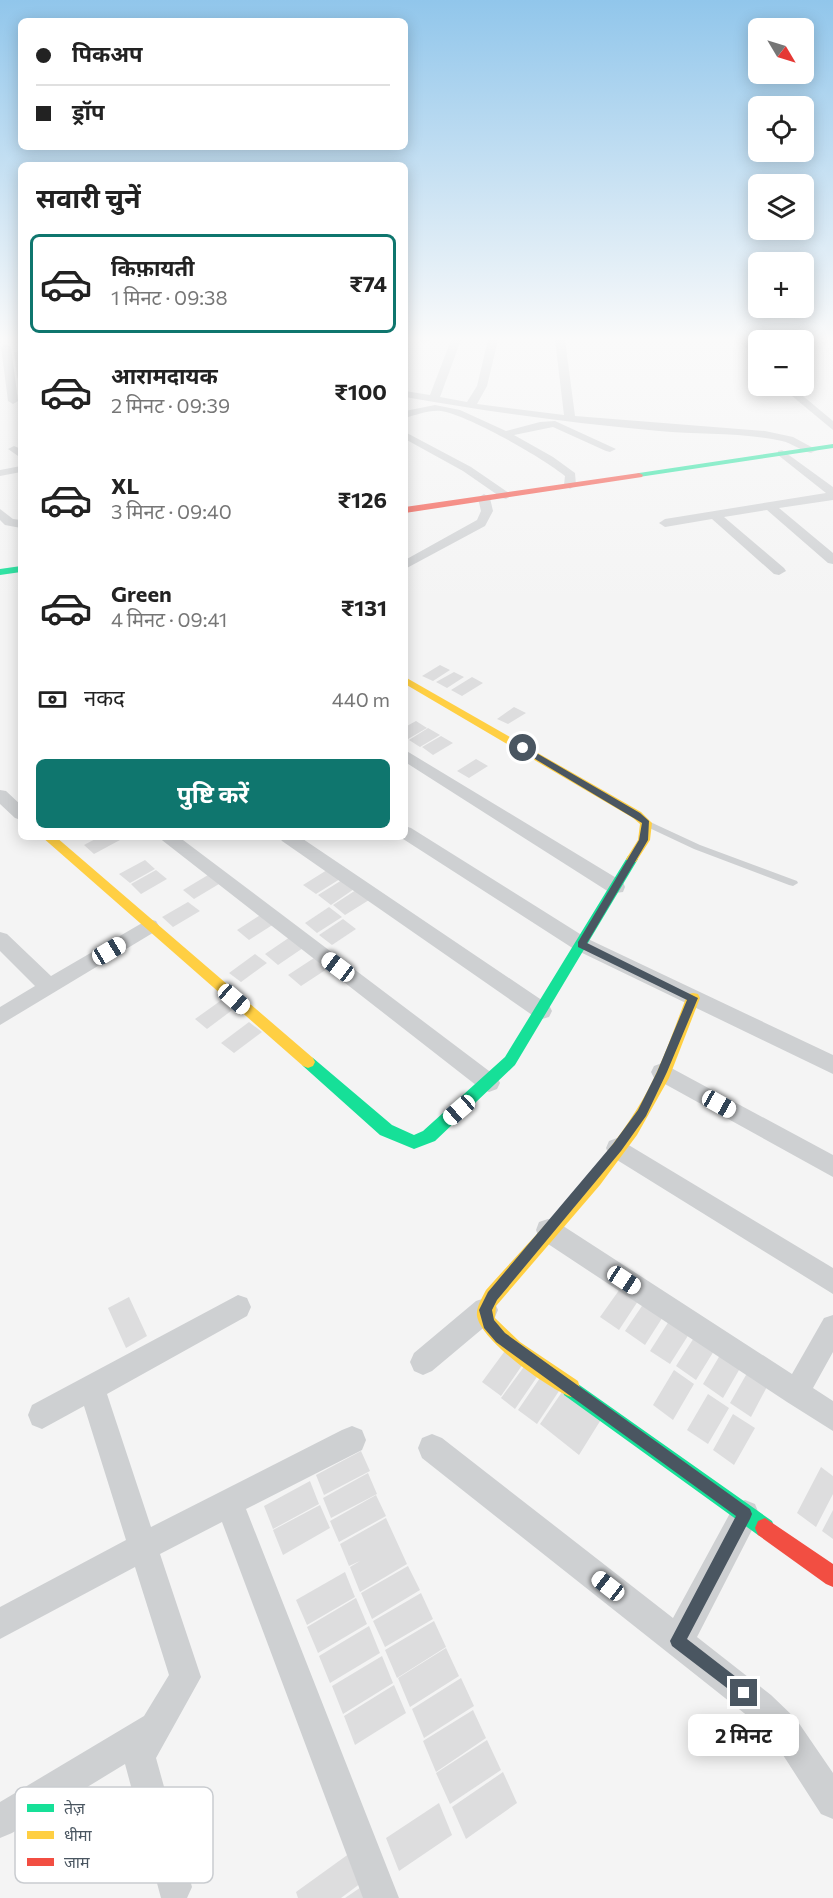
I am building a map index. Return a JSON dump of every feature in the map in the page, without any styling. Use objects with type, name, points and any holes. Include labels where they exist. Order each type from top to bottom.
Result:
[{"type":"street","points":[[489,429],[566,469],[571,475],[570,485]]},
{"type":"street","points":[[503,435],[527,429]]},
{"type":"street","points":[[567,429],[610,449]]},
{"type":"street","points":[[591,440],[653,429]]},
{"type":"street","points":[[665,429],[771,435],[789,439],[812,450]]},
{"type":"street","points":[[408,437],[467,469],[506,495]]},
{"type":"street","points":[[408,510],[833,446]]},
{"type":"street","points":[[782,453],[833,495]]},
{"type":"street","points":[[0,473],[18,470]]},
{"type":"street","points":[[665,523],[833,495]]},
{"type":"street","points":[[408,563],[482,523],[488,517],[489,511],[484,498]]},
{"type":"street","points":[[769,506],[833,560]]},
{"type":"street","points":[[0,513],[9,522],[18,524]]},
{"type":"street","points":[[714,515],[779,571]]},
{"type":"street","points":[[0,572],[18,569]]},
{"type":"street","points":[[51,840],[386,1130],[400,1138],[414,1142],[429,1136],[489,1083],[510,1061],[644,840],[646,823],[637,815],[408,682]]},
{"type":"street","points":[[408,757],[616,887]]},
{"type":"street","points":[[18,791],[1,798],[18,812]]},
{"type":"street","points":[[408,834],[581,944],[833,1065]]},
{"type":"street","points":[[171,840],[489,1083]]},
{"type":"street","points":[[292,840],[542,1011]]},
{"type":"street","points":[[0,1017],[150,926]]},
{"type":"street","points":[[0,939],[49,987]]},
{"type":"street","points":[[423,1362],[485,1310],[492,1296],[617,1148],[642,1113],[693,998]]},
{"type":"street","points":[[662,1072],[833,1167]]},
{"type":"street","points":[[617,1148],[833,1282]]},
{"type":"street","points":[[548,1230],[833,1417]]},
{"type":"street","points":[[42,1415],[238,1307]]},
{"type":"street","points":[[485,1310],[488,1323],[501,1338],[833,1577]]},
{"type":"street","points":[[796,1393],[833,1327]]},
{"type":"street","points":[[92,1388],[185,1677],[139,1756],[147,1787]]},
{"type":"street","points":[[0,1624],[143,1546],[352,1440]]},
{"type":"street","points":[[432,1448],[760,1706],[785,1731],[833,1802]]},
{"type":"street","points":[[229,1502],[381,1898]]},
{"type":"street","points":[[678,1641],[745,1514]]},
{"type":"street","points":[[56,1787],[156,1726]]},
{"type":"street","points":[[0,1821],[15,1812]]},
{"type":"street","points":[[173,1883],[174,1887]]},
{"type":"lane","points":[[646,823],[697,847],[793,883]]},
{"type":"building","points":[[440,665],[450,670],[433,681],[422,676]]},
{"type":"building","points":[[454,672],[464,677],[447,688],[436,682]]},
{"type":"building","points":[[472,677],[483,683],[462,696],[451,690]]},
{"type":"building","points":[[514,707],[526,713],[508,724],[497,719]]},
{"type":"building","points":[[416,721],[427,728],[408,739],[408,725]]},
{"type":"building","points":[[428,728],[440,735],[420,747],[409,740]]},
{"type":"building","points":[[441,736],[453,743],[433,755],[422,747]]},
{"type":"building","points":[[476,759],[488,766],[469,778],[457,771]]},
{"type":"building","points":[[93,840],[120,840],[94,854],[84,845]]},
{"type":"building","points":[[145,860],[155,869],[130,883],[119,874]]},
{"type":"building","points":[[156,870],[167,879],[141,894],[131,884]]},
{"type":"building","points":[[327,870],[340,879],[316,894],[303,885]]},
{"type":"building","points":[[208,875],[219,884],[194,899],[183,890]]},
{"type":"building","points":[[342,880],[354,889],[331,905],[318,895]]},
{"type":"building","points":[[356,890],[369,900],[345,915],[333,905]]},
{"type":"building","points":[[188,902],[200,911],[173,927],[162,917]]},
{"type":"building","points":[[329,907],[342,917],[317,933],[305,923]]},
{"type":"building","points":[[262,914],[274,924],[249,940],[237,930]]},
{"type":"building","points":[[343,919],[356,929],[332,945],[319,935]]},
{"type":"building","points":[[290,937],[303,948],[278,965],[265,954]]},
{"type":"building","points":[[255,954],[267,963],[241,982],[229,973]]},
{"type":"building","points":[[314,958],[327,969],[301,986],[288,975]]},
{"type":"building","points":[[223,999],[235,1008],[207,1029],[195,1019]]},
{"type":"building","points":[[249,1022],[262,1032],[234,1053],[221,1043]]},
{"type":"building","points":[[622,1286],[640,1298],[619,1330],[600,1317]]},
{"type":"building","points":[[129,1297],[147,1336],[126,1348],[108,1308]]},
{"type":"building","points":[[646,1300],[666,1312],[645,1345],[625,1331]]},
{"type":"building","points":[[671,1318],[691,1331],[670,1364],[650,1351]]},
{"type":"building","points":[[697,1333],[717,1346],[696,1380],[676,1366]]},
{"type":"building","points":[[507,1348],[525,1361],[501,1396],[482,1382]]},
{"type":"building","points":[[723,1350],[743,1363],[723,1398],[703,1384]]},
{"type":"building","points":[[526,1364],[539,1374],[515,1409],[501,1398]]},
{"type":"building","points":[[750,1368],[770,1381],[751,1417],[730,1403]]},
{"type":"building","points":[[674,1370],[694,1384],[673,1420],[653,1405]]},
{"type":"building","points":[[542,1375],[561,1388],[537,1424],[518,1410]]},
{"type":"building","points":[[564,1389],[602,1418],[579,1455],[540,1424]]},
{"type":"building","points":[[708,1394],[729,1408],[708,1444],[687,1430]]},
{"type":"building","points":[[733,1414],[755,1428],[734,1465],[713,1450]]},
{"type":"building","points":[[361,1451],[370,1471],[324,1495],[316,1475]]},
{"type":"building","points":[[821,1467],[833,1476],[833,1494],[816,1527],[797,1513]]},
{"type":"building","points":[[368,1473],[377,1494],[331,1518],[323,1498]]},
{"type":"building","points":[[310,1481],[319,1504],[273,1529],[264,1506]]},
{"type":"building","points":[[376,1495],[386,1516],[339,1542],[330,1521]]},
{"type":"building","points":[[320,1505],[330,1528],[283,1555],[273,1530]]},
{"type":"building","points":[[833,1510],[833,1539],[822,1531]]},
{"type":"building","points":[[386,1518],[407,1564],[360,1592],[350,1567],[360,1561],[349,1566],[340,1544]]},
{"type":"building","points":[[408,1566],[420,1590],[372,1619],[361,1593]]},
{"type":"building","points":[[345,1572],[355,1597],[307,1625],[296,1600]]},
{"type":"building","points":[[421,1593],[433,1619],[385,1647],[373,1621]]},
{"type":"building","points":[[356,1598],[367,1624],[318,1653],[307,1627]]},
{"type":"building","points":[[434,1621],[446,1647],[397,1678],[385,1650]]},
{"type":"building","points":[[369,1626],[380,1653],[330,1683],[319,1656]]},
{"type":"building","points":[[446,1648],[459,1676],[410,1707],[398,1678]]},
{"type":"building","points":[[382,1656],[393,1683],[343,1714],[332,1686]]},
{"type":"building","points":[[461,1678],[474,1706],[424,1738],[412,1709]]},
{"type":"building","points":[[394,1685],[406,1713],[355,1745],[344,1716]]},
{"type":"building","points":[[473,1710],[486,1738],[436,1772],[423,1741]]},
{"type":"building","points":[[487,1740],[501,1770],[450,1804],[436,1773]]},
{"type":"building","points":[[503,1772],[517,1803],[466,1839],[452,1807]]},
{"type":"building","points":[[439,1803],[452,1835],[399,1871],[386,1838]]},
{"type":"building","points":[[357,1848],[369,1877],[341,1898],[298,1898],[296,1892]]},
{"type":"building","points":[[370,1881],[377,1898],[345,1898]]},
{"type":"traffic: fast","points":[[639,475],[833,446]]},
{"type":"traffic: fast","points":[[0,572],[18,569]]},
{"type":"traffic: fast","points":[[308,1062],[386,1130],[414,1142],[429,1136],[510,1061],[632,859]]},
{"type":"traffic: fast","points":[[571,1388],[765,1528]]},
{"type":"traffic: slow","points":[[408,682],[637,815],[646,823],[644,840],[632,859]]},
{"type":"traffic: slow","points":[[51,840],[308,1062]]},
{"type":"traffic: slow","points":[[571,1388],[502,1339],[488,1323],[487,1306],[492,1296],[594,1180],[631,1130],[661,1078],[693,998]]},
{"type":"traffic: jam","points":[[408,510],[639,475]]},
{"type":"traffic: jam","points":[[765,1528],[833,1577]]},
{"type":"route","points":[[523,748],[637,815],[646,823],[647,831],[644,840],[581,944],[693,998],[642,1113],[617,1148],[492,1296],[485,1310],[488,1323],[501,1338],[745,1514],[678,1641],[744,1693]]}]
